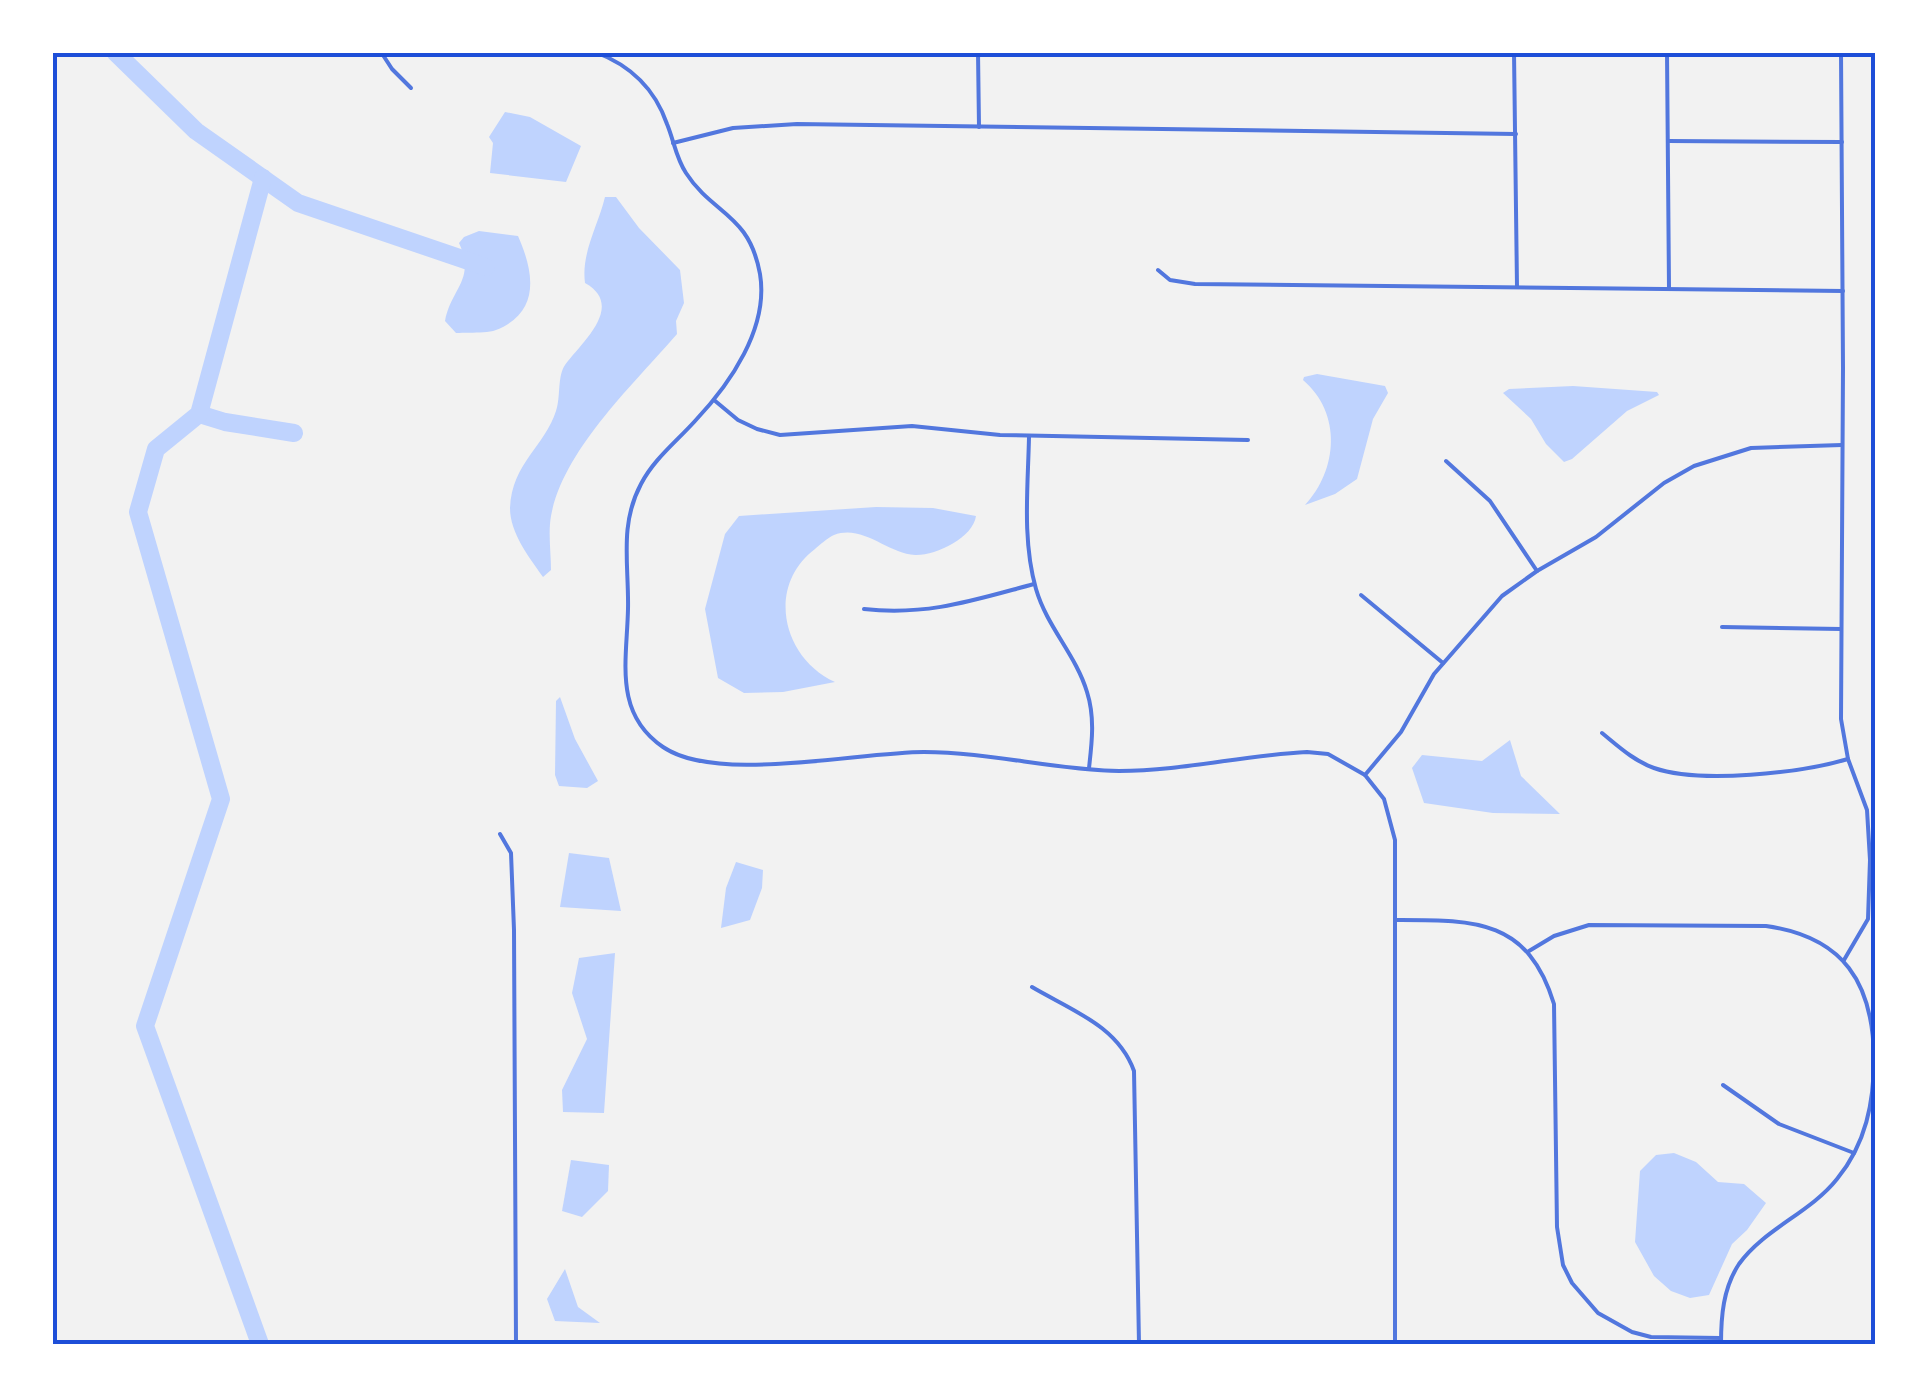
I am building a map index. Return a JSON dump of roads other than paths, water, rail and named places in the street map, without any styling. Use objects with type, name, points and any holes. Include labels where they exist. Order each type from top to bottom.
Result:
[{"type":"street","points":[[381,52],[412,88]]},
{"type":"street","points":[[595,52],[620,63],[648,88],[660,105],[678,159],[697,188],[732,216],[747,236],[760,276],[761,297],[752,334],[714,400],[646,475],[626,524],[628,611],[624,685],[629,704],[644,730],[678,756],[716,762],[808,762],[925,752],[1089,769],[1144,770],[1307,752],[1338,758],[1365,775],[1384,800],[1393,826],[1395,1344]]},
{"type":"street","points":[[978,52],[979,128]]},
{"type":"street","points":[[1514,52],[1517,287]]},
{"type":"street","points":[[1667,52],[1669,289]]},
{"type":"street","points":[[1841,52],[1840,719],[1848,759],[1867,810],[1870,874],[1868,919],[1844,960]]},
{"type":"street","points":[[673,144],[703,134],[760,125],[1516,134]]},
{"type":"street","points":[[1668,141],[1842,142]]},
{"type":"street","points":[[1158,270],[1170,280],[1195,284],[1843,291]]},
{"type":"street","points":[[714,400],[757,430],[780,435],[912,426],[1029,436],[1248,440]]},
{"type":"street","points":[[1029,436],[1028,541],[1034,584],[1046,616],[1087,691],[1092,734],[1089,769]]},
{"type":"street","points":[[1365,775],[1401,732],[1443,662],[1502,596],[1596,538],[1664,483],[1694,466],[1751,448],[1842,445]]},
{"type":"street","points":[[1446,461],[1490,500],[1537,571]]},
{"type":"street","points":[[864,609],[919,612],[948,608],[1034,584]]},
{"type":"street","points":[[1362,595],[1443,662]]},
{"type":"street","points":[[1722,627],[1840,628]]},
{"type":"street","points":[[1602,733],[1652,768],[1680,773],[1778,773],[1848,759]]},
{"type":"street","points":[[500,834],[511,853],[514,930],[516,1344]]},
{"type":"street","points":[[1395,920],[1477,922],[1495,928],[1529,951],[1554,1004],[1557,1227],[1563,1265],[1572,1283],[1598,1313],[1632,1332],[1721,1341],[1724,1300],[1740,1264],[1751,1250],[1824,1194],[1854,1153],[1865,1130],[1875,1092],[1872,1018],[1861,987],[1844,960],[1808,936],[1766,926],[1589,925],[1554,936],[1529,951]]},
{"type":"street","points":[[1032,987],[1107,1030],[1129,1056],[1134,1071],[1139,1344]]},
{"type":"street","points":[[1724,1085],[1779,1124],[1854,1153]]},
{"type":"water","points":[[505,112],[530,117],[581,146],[566,182],[490,173],[493,143],[489,137]]},
{"type":"water","points":[[605,197],[616,197],[639,228],[680,270],[684,303],[676,321],[677,334],[602,419],[570,467],[551,516],[551,570],[543,577],[513,527],[512,492],[551,423],[565,365],[601,313],[597,292],[585,283],[584,272]]},
{"type":"water","points":[[479,231],[518,236],[528,263],[530,290],[521,313],[511,322],[492,331],[456,333],[445,321],[464,275],[459,243]]},
{"type":"water","points":[[1317,374],[1385,386],[1388,393],[1373,419],[1357,479],[1335,494],[1305,505],[1324,475],[1331,442],[1324,409],[1303,380]]},
{"type":"water","points":[[1573,386],[1659,395],[1627,411],[1564,462],[1546,444],[1531,419],[1503,393],[1509,389]]},
{"type":"water","points":[[876,507],[933,508],[976,516],[961,538],[933,552],[905,553],[865,536],[845,533],[829,538],[800,564],[786,601],[792,639],[817,671],[835,682],[783,692],[744,693],[718,678],[705,609],[725,534],[739,516]]},
{"type":"water","points":[[560,697],[575,739],[598,781],[587,788],[559,786],[555,775],[556,701]]},
{"type":"water","points":[[1510,740],[1521,776],[1560,814],[1493,813],[1424,803],[1412,768],[1422,755],[1482,761]]},
{"type":"water","points":[[569,853],[609,858],[621,911],[560,907]]},
{"type":"water","points":[[736,862],[763,870],[762,888],[750,920],[721,928],[726,888]]},
{"type":"water","points":[[615,953],[604,1113],[563,1112],[562,1090],[587,1039],[572,993],[579,958]]},
{"type":"water","points":[[1674,1153],[1696,1162],[1718,1182],[1744,1184],[1766,1203],[1732,1244],[1709,1295],[1690,1298],[1671,1291],[1654,1276],[1635,1242],[1640,1171],[1656,1155]]},
{"type":"water","points":[[571,1160],[609,1165],[608,1191],[582,1217],[562,1211]]},
{"type":"water","points":[[565,1269],[578,1307],[600,1323],[555,1321],[547,1299]]},
{"type":"waterway","points":[[115,52],[196,131],[298,203],[486,267]]},
{"type":"waterway","points":[[260,1344],[145,1026],[221,799],[138,512],[156,449],[199,414],[263,178]]},
{"type":"waterway","points":[[199,414],[294,433]]}]
